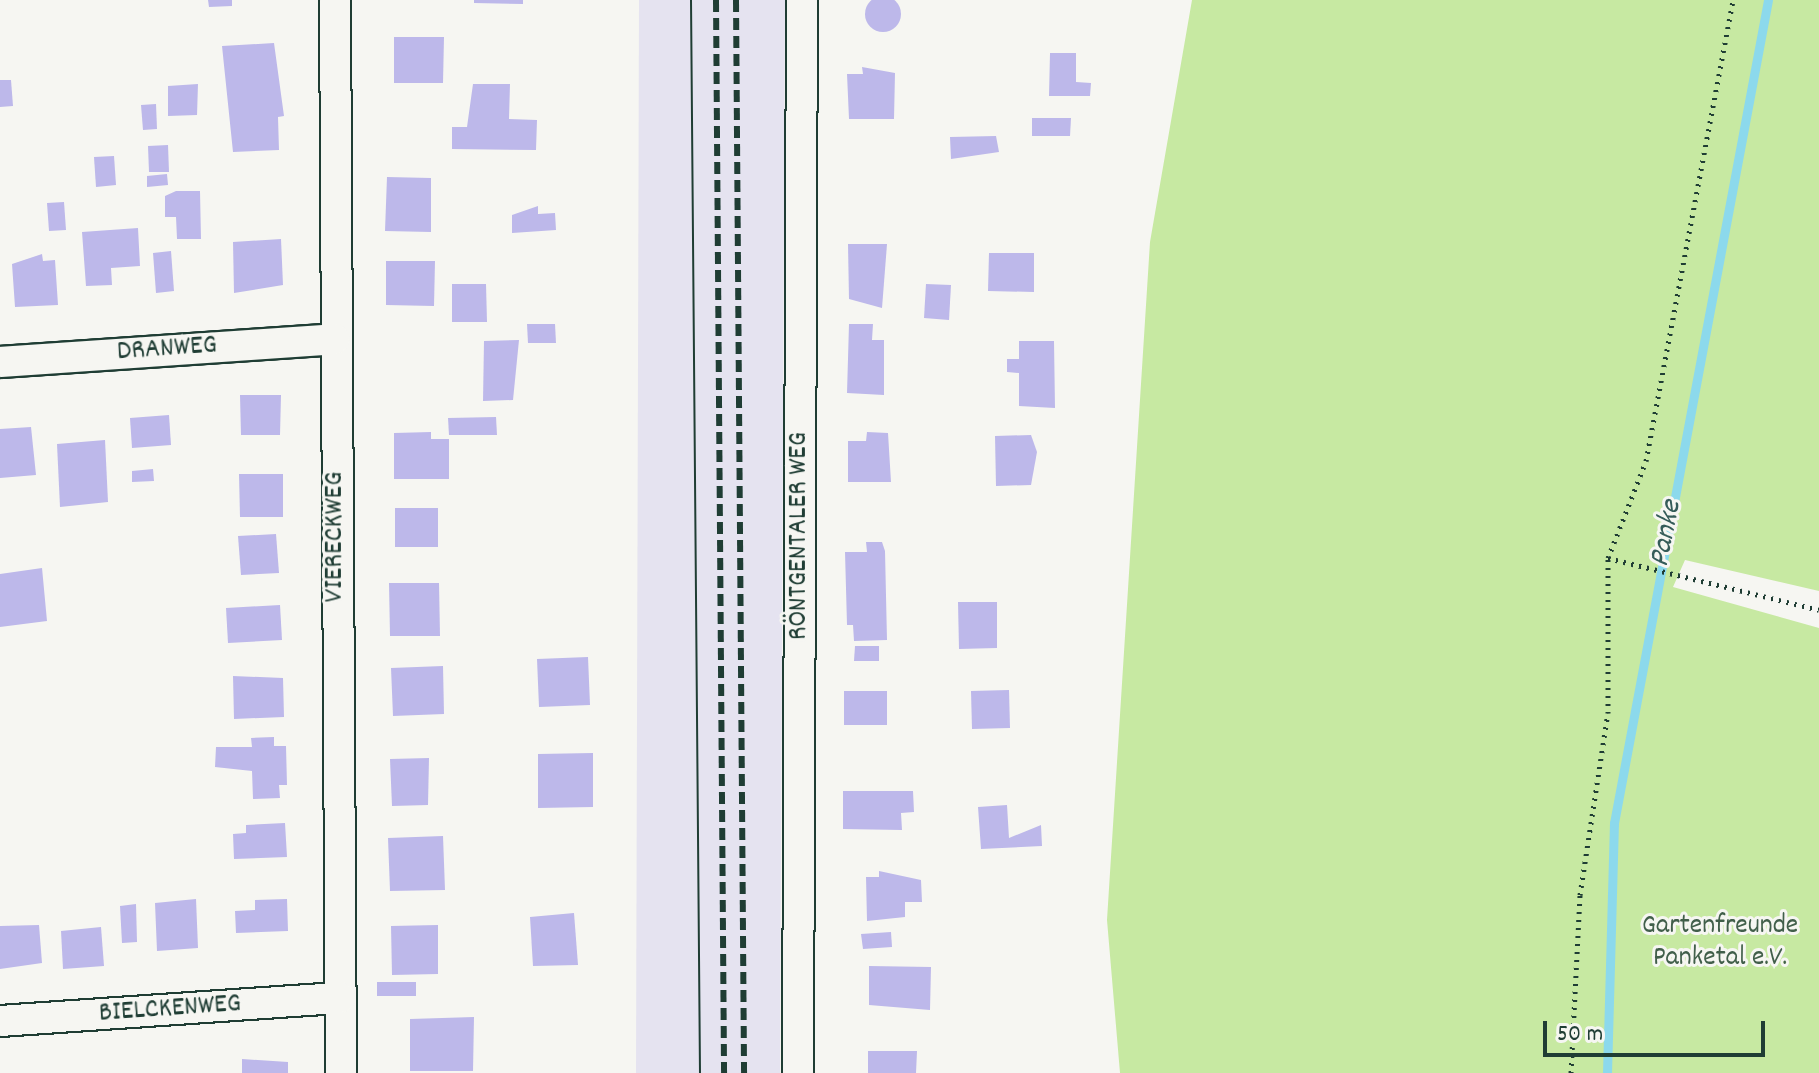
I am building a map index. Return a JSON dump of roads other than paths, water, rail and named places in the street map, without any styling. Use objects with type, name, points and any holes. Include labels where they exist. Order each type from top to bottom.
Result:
[{"type":"street","name":"VIERECKWEG","points":[[335,0],[334,339],[341,1073]]},
{"type":"street","name":"RÖNTGENTALER WEG","points":[[798,1073],[802,0]]},
{"type":"street","name":"DRANWEG","points":[[0,362],[334,339]]},
{"type":"street","name":"BIELCKENWEG","points":[[0,1021],[340,998]]},
{"type":"waterway","name":"Panke","points":[[1607,1073],[1614,823],[1768,0]]},
{"type":"tram line","points":[[691,0],[700,1073]]},
{"type":"railway","points":[[716,0],[724,1073]]},
{"type":"railway","points":[[736,0],[744,1073]]},
{"type":"park label","name":"Gartenfreunde Panketal e.V.","points":[[1720,943]]}]
